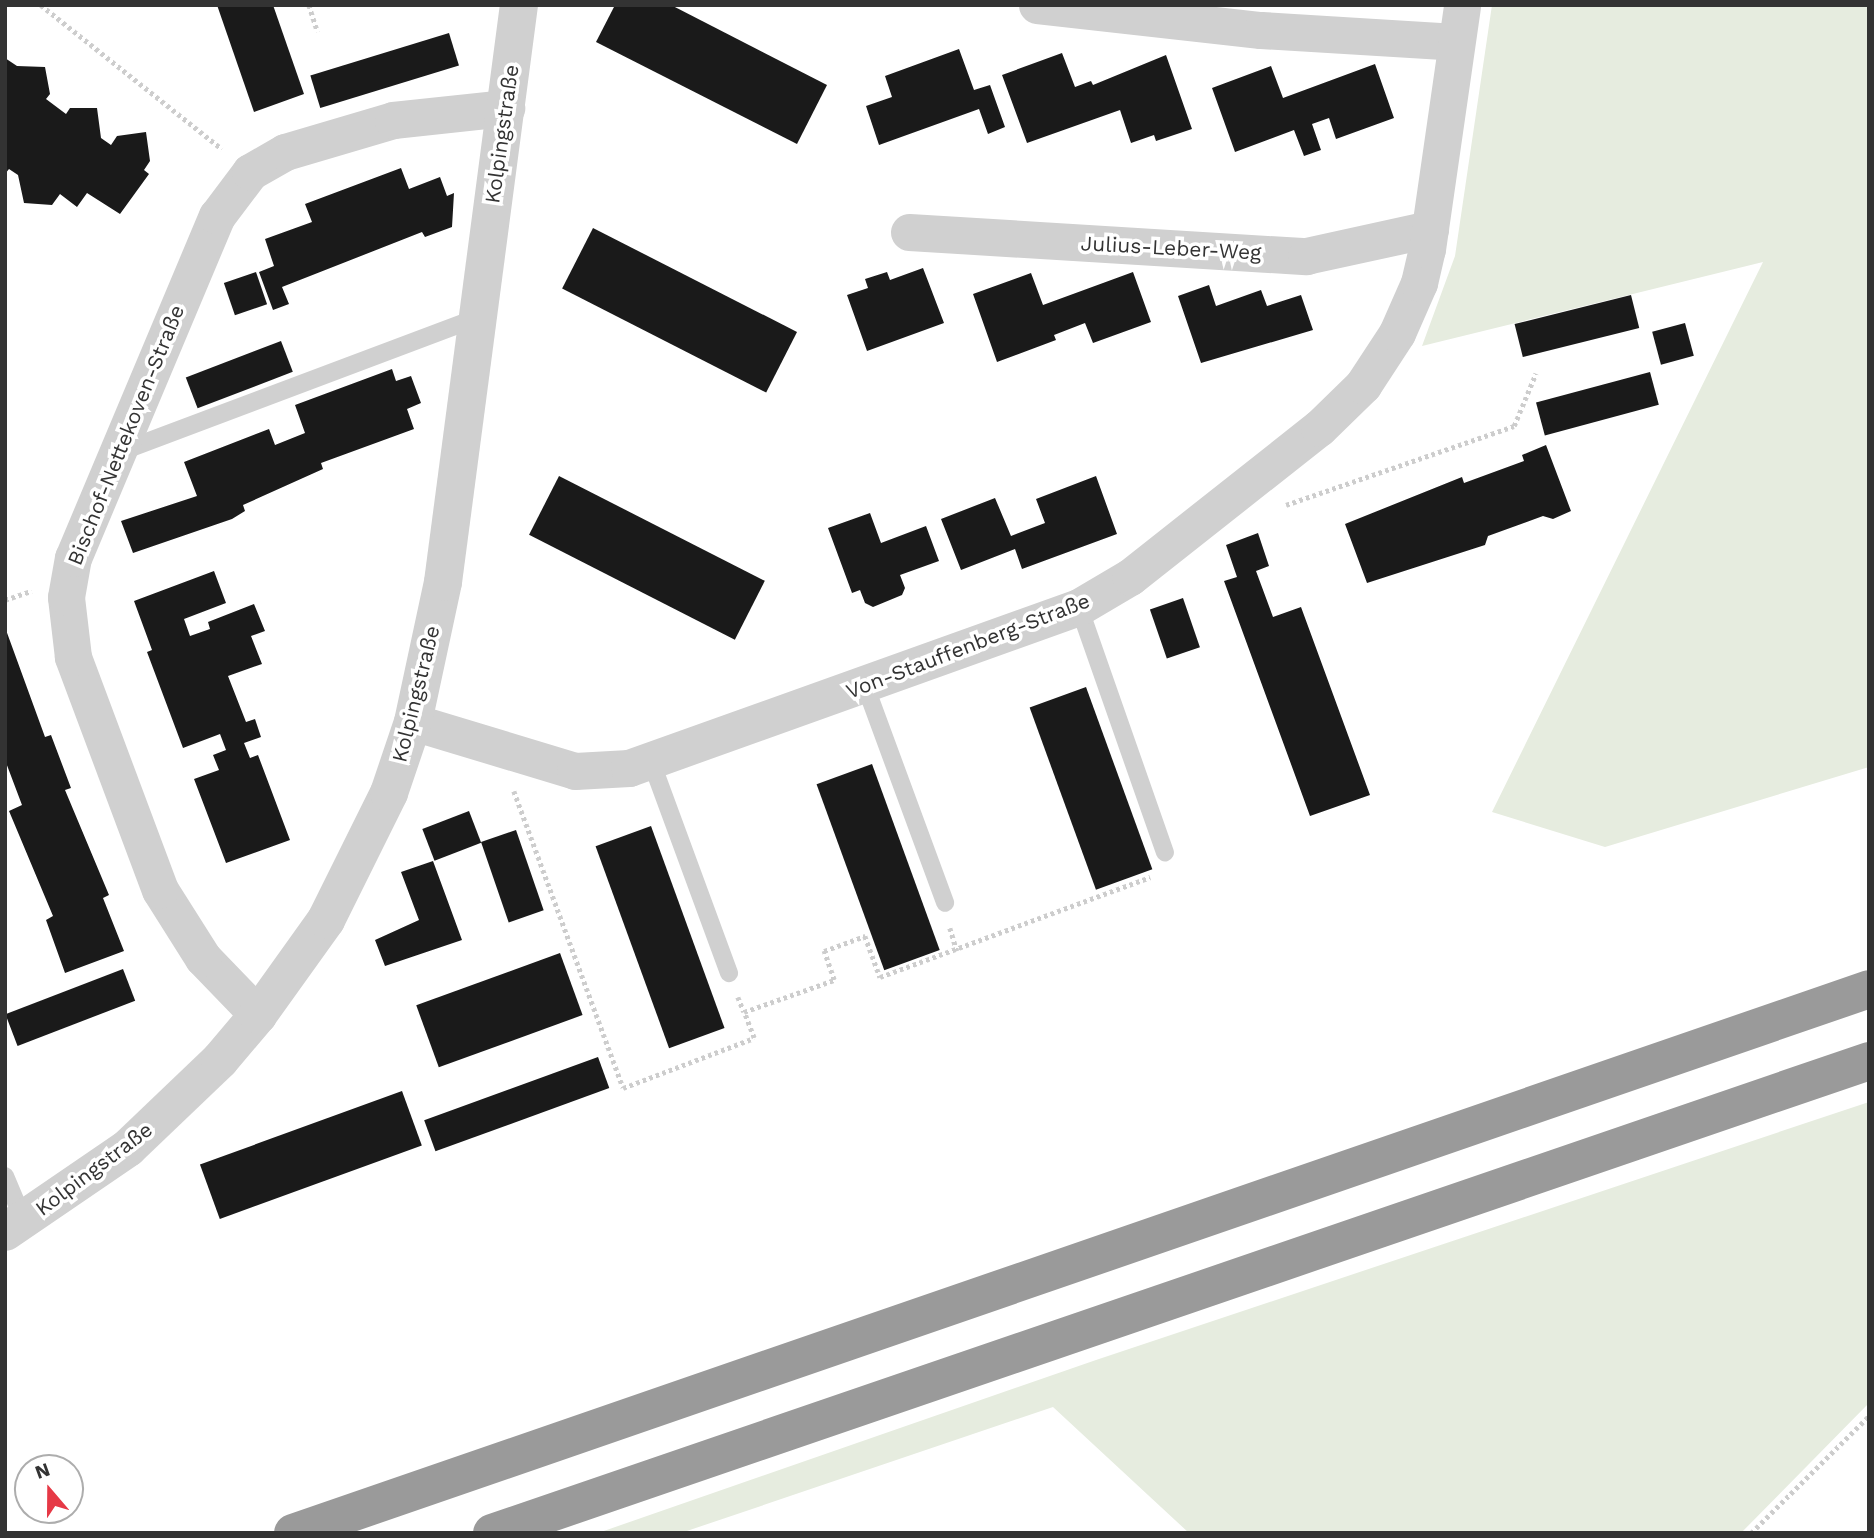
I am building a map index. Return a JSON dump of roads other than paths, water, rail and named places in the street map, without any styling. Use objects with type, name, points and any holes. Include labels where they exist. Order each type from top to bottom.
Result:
[{"type":"highway","points":[[293,1533],[1869,989]]},
{"type":"highway","points":[[492,1533],[1869,1061]]},
{"type":"street","name":"Kolpingstraße","points":[[15,1226],[155,1125],[258,1015],[338,899],[389,793],[413,722],[443,582],[519,5]]},
{"type":"street","points":[[1037,5],[1261,30],[1456,43]]},
{"type":"street","name":"Von-Stauffenberg-Straße","points":[[413,722],[499,751],[575,771],[611,771],[650,761],[1079,607],[1180,542],[1319,428],[1363,385],[1406,317],[1419,283],[1430,229],[1462,5]]},
{"type":"street","name":"Bischof-Nettekoven-Straße","points":[[258,1015],[212,968],[173,915],[73,657],[66,618],[68,578],[78,541],[217,216],[250,172],[285,152],[393,120],[506,108]]},
{"type":"street","name":"Julius-Leber-Weg","points":[[909,232],[1306,256],[1430,229]]},
{"type":"lane","points":[[115,453],[477,318]]},
{"type":"lane","points":[[1079,607],[1166,852]]},
{"type":"lane","points":[[865,685],[945,903]]},
{"type":"lane","points":[[650,761],[729,973]]},
{"type":"lane","points":[[5,1176],[15,1226]]}]
